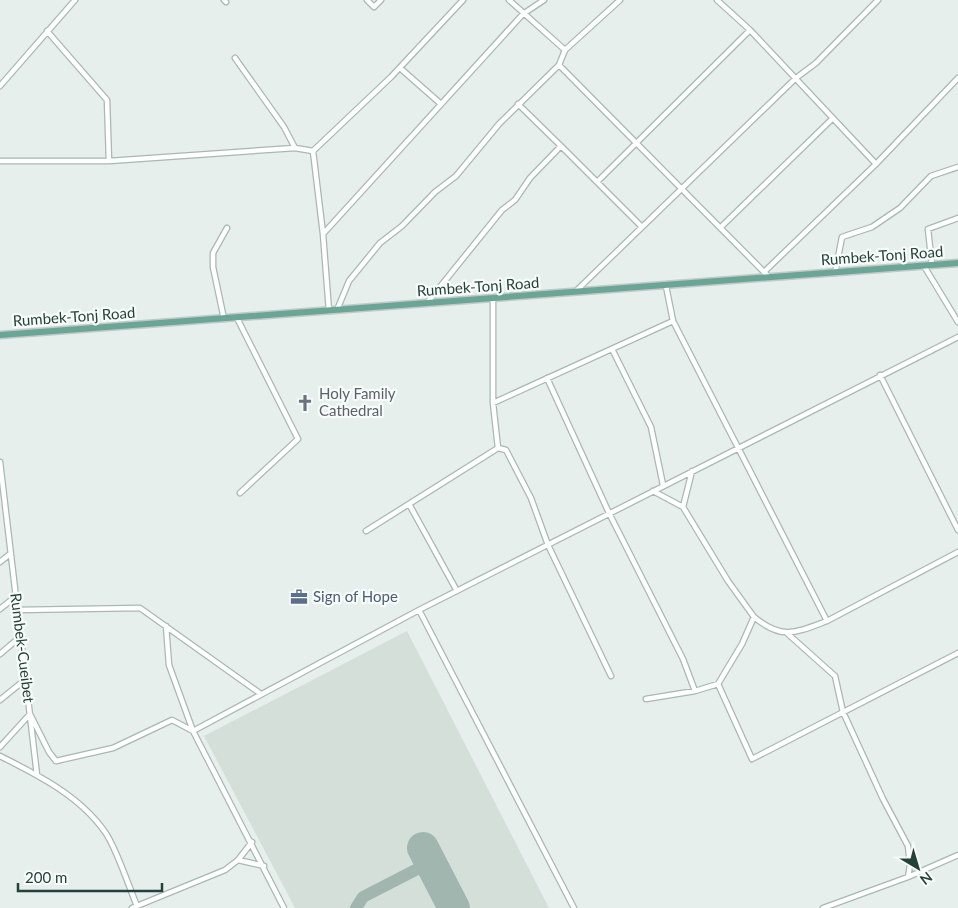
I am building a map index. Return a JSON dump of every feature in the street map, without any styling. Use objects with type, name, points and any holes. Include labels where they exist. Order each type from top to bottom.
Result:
[{"type":"main road","name":"Rumbek-Tonj Road","points":[[0,335],[958,263]]},
{"type":"street","points":[[0,86],[74,0]]},
{"type":"street","points":[[367,0],[374,7],[381,0]]},
{"type":"street","points":[[313,152],[400,68],[462,0]]},
{"type":"street","points":[[508,0],[565,50]]},
{"type":"street","points":[[323,234],[523,14],[544,0]]},
{"type":"street","points":[[337,310],[349,281],[380,243],[402,226],[435,192],[456,176],[518,104],[559,65],[565,50],[620,0]]},
{"type":"street","points":[[717,0],[750,30],[796,78],[832,120],[876,164]]},
{"type":"street","points":[[575,292],[796,78],[816,63],[878,0]]},
{"type":"street","points":[[597,182],[750,30]]},
{"type":"street","points":[[47,31],[107,100],[110,161]]},
{"type":"street","points":[[235,58],[284,127],[295,148]]},
{"type":"street","points":[[559,65],[682,187],[770,278]]},
{"type":"street","points":[[400,68],[441,104]]},
{"type":"street","points":[[764,272],[876,164],[958,78]]},
{"type":"street","points":[[518,104],[642,227]]},
{"type":"street","points":[[721,227],[832,120]]},
{"type":"street","points":[[427,303],[502,210],[515,200],[530,178],[561,146]]},
{"type":"street","points":[[0,161],[110,161],[295,148],[313,152]]},
{"type":"street","points":[[313,152],[323,234],[329,311]]},
{"type":"street","points":[[835,272],[842,238],[872,227],[900,208],[931,176],[958,167]]},
{"type":"street","points":[[932,265],[928,229],[958,218]]},
{"type":"street","points":[[224,319],[213,267],[213,252],[227,228]]},
{"type":"street","points":[[924,266],[958,322]]},
{"type":"street","points":[[666,286],[673,321],[740,447],[827,621]]},
{"type":"street","points":[[493,298],[493,404],[498,448]]},
{"type":"street","points":[[237,318],[298,440],[240,493]]},
{"type":"street","points":[[493,404],[673,321]]},
{"type":"street","points":[[193,731],[419,610],[958,337]]},
{"type":"street","points":[[612,349],[651,428],[663,485]]},
{"type":"street","points":[[880,375],[958,530]]},
{"type":"street","points":[[547,378],[610,513],[670,632],[695,691]]},
{"type":"street","points":[[366,531],[498,448],[506,450],[531,498],[548,544],[611,676]]},
{"type":"street","name":"Rumbek-Cueibet","points":[[0,463],[37,775]]},
{"type":"street","points":[[683,507],[692,471]]},
{"type":"street","points":[[653,491],[683,507],[728,581],[754,617],[768,628],[788,634],[834,676],[843,712],[883,799],[908,846],[910,865],[908,877]]},
{"type":"street","points":[[409,504],[457,591]]},
{"type":"street","points":[[0,512],[5,508]]},
{"type":"street","points":[[788,634],[827,621],[958,552]]},
{"type":"street","points":[[0,562],[10,554]]},
{"type":"street","points":[[0,609],[15,596]]},
{"type":"street","points":[[17,610],[140,608],[261,694]]},
{"type":"street","points":[[419,610],[574,908]]},
{"type":"street","points":[[646,699],[695,691],[718,684],[742,644],[754,617]]},
{"type":"street","points":[[166,626],[169,665],[193,731],[252,842],[284,908]]},
{"type":"street","points":[[0,654],[20,636]]},
{"type":"street","points":[[718,684],[752,759],[958,653]]},
{"type":"street","points":[[0,700],[26,679]]},
{"type":"street","points":[[0,747],[30,714],[49,752],[56,760],[113,748],[172,720],[193,731]]},
{"type":"street","points":[[0,756],[37,775],[72,798],[106,832],[134,907],[225,870],[238,860],[252,842]]},
{"type":"street","points":[[823,908],[908,877],[958,855]]},
{"type":"street","points":[[238,860],[264,866]]},
{"type":"shaded area","points":[[407,631],[549,908],[295,908],[204,736]]},
{"type":"taxiway","points":[[356,908],[363,897],[431,862]]},
{"type":"runway","points":[[423,848],[454,908]]},
{"type":"place","name":"Holy Family Cathedral","points":[[305,403]]},
{"type":"place","name":"Sign of Hope","points":[[299,597]]}]
